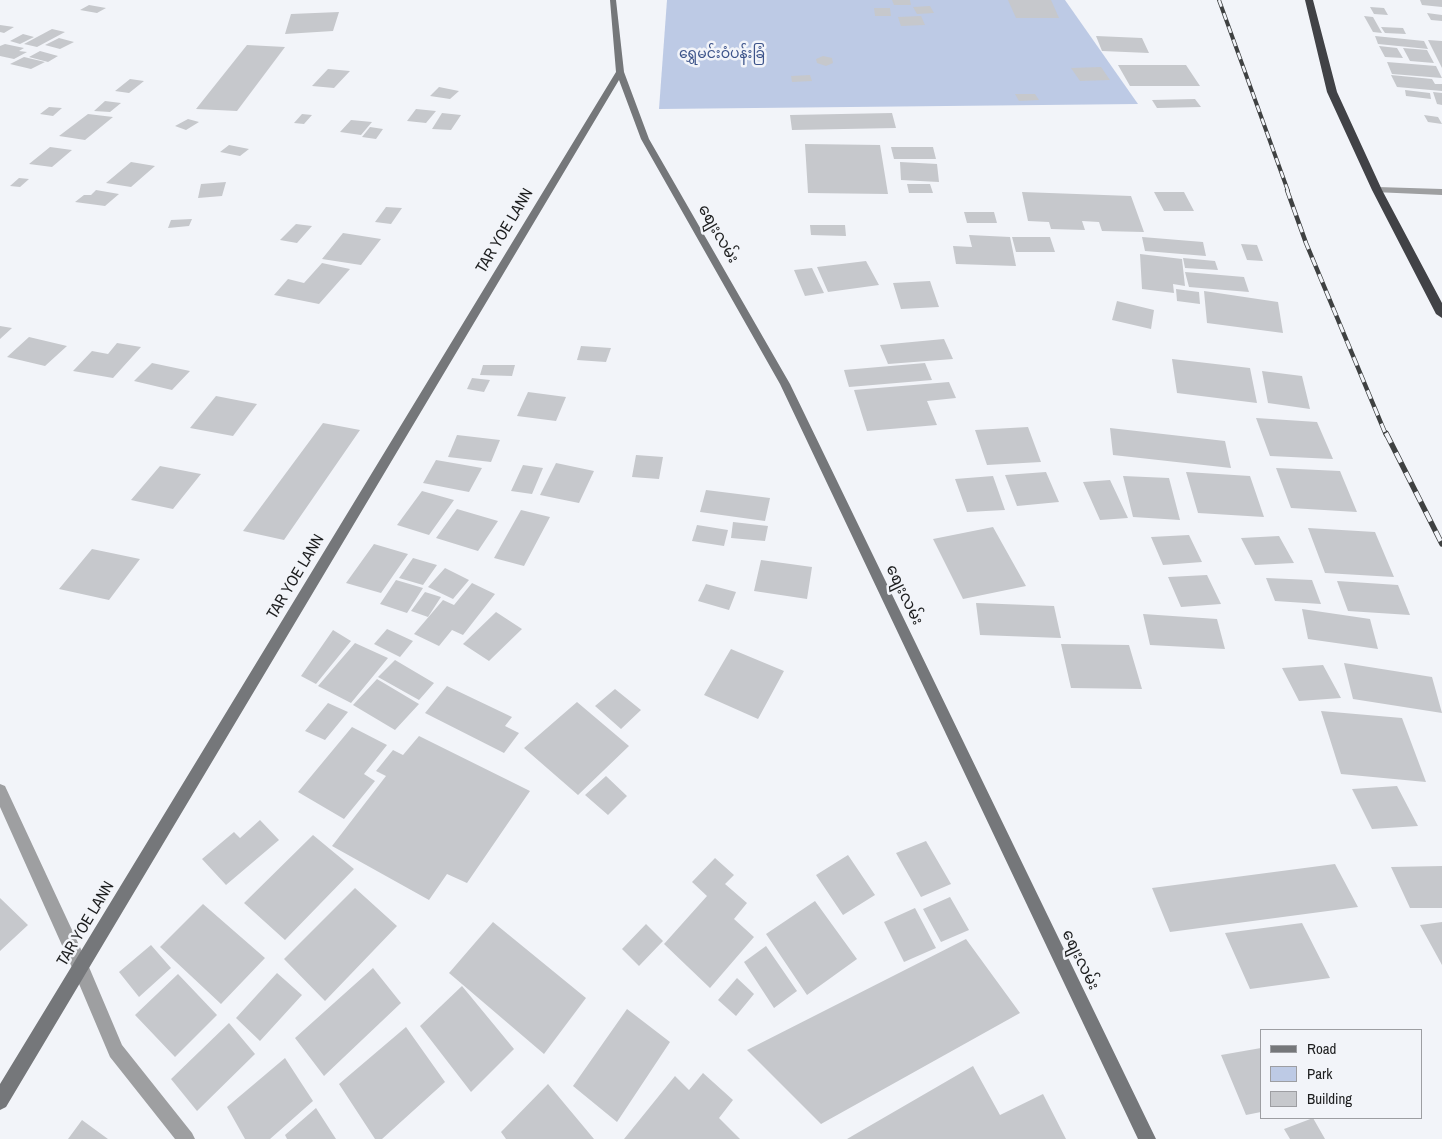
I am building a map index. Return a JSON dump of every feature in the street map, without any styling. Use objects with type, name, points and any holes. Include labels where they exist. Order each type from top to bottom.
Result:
[{"type":"highway","points":[[1309,0],[1332,92],[1376,190],[1442,314]]},
{"type":"main road","name":"စျေးလမ်း","points":[[613,0],[620,72],[645,139],[785,384],[1148,1139]]},
{"type":"main road","name":"TAR YOE LANN","points":[[0,1101],[620,72]]},
{"type":"street","points":[[1376,190],[1440,194]]},
{"type":"street","points":[[0,790],[80,966],[116,1051],[186,1139]]},
{"type":"green space","name":"ရွှေမင်းဝံပန်းခြံ","points":[[667,0],[1065,0],[1138,104],[659,109]]},
{"type":"building","points":[[892,0],[910,0],[911,5],[894,5]]},
{"type":"building","points":[[1008,0],[1051,0],[1059,18],[1016,18]]},
{"type":"building","points":[[1420,0],[1442,0],[1442,7],[1422,5]]},
{"type":"building","points":[[89,5],[106,8],[97,13],[80,10]]},
{"type":"building","points":[[930,6],[934,13],[917,14],[913,7]]},
{"type":"building","points":[[1370,7],[1384,8],[1388,15],[1374,14]]},
{"type":"building","points":[[874,8],[890,8],[891,16],[875,16]]},
{"type":"building","points":[[339,12],[333,31],[285,34],[291,14]]},
{"type":"building","points":[[1427,13],[1442,15],[1442,21],[1431,20]]},
{"type":"building","points":[[921,16],[925,25],[901,26],[898,17]]},
{"type":"building","points":[[1364,16],[1373,17],[1382,33],[1373,32]]},
{"type":"building","points":[[0,25],[14,27],[4,33],[0,32]]},
{"type":"building","points":[[1381,27],[1403,28],[1406,34],[1385,33]]},
{"type":"building","points":[[52,29],[65,32],[37,47],[24,44]]},
{"type":"building","points":[[23,34],[34,37],[20,44],[10,41]]},
{"type":"building","points":[[1096,36],[1142,38],[1149,53],[1102,51]]},
{"type":"building","points":[[1375,36],[1424,41],[1428,49],[1378,44]]},
{"type":"building","points":[[59,38],[74,42],[60,49],[45,45]]},
{"type":"building","points":[[1428,40],[1442,41],[1442,68]]},
{"type":"building","points":[[5,44],[24,48],[19,51],[27,52],[14,59],[0,56],[0,46]]},
{"type":"building","points":[[247,45],[285,47],[237,111],[196,109]]},
{"type":"building","points":[[1379,46],[1397,48],[1403,58],[1385,57]]},
{"type":"building","points":[[1403,48],[1427,50],[1434,63],[1410,61]]},
{"type":"building","points":[[40,51],[58,56],[48,62],[29,57]]},
{"type":"building","points":[[823,56],[832,58],[833,63],[826,66],[817,63],[816,59]]},
{"type":"building","points":[[24,57],[45,62],[31,69],[10,64]]},
{"type":"building","points":[[1387,62],[1436,66],[1442,78],[1392,74]]},
{"type":"building","points":[[1118,65],[1186,65],[1200,86],[1130,86]]},
{"type":"building","points":[[1101,67],[1110,80],[1080,81],[1071,68]]},
{"type":"building","points":[[328,69],[350,71],[334,88],[312,86]]},
{"type":"building","points":[[810,75],[812,81],[792,82],[791,76]]},
{"type":"building","points":[[1391,75],[1432,79],[1435,84],[1442,84],[1442,91],[1397,87]]},
{"type":"building","points":[[130,79],[144,81],[129,93],[115,91]]},
{"type":"building","points":[[439,87],[459,91],[450,99],[430,96]]},
{"type":"building","points":[[1405,90],[1430,93],[1431,99],[1406,96]]},
{"type":"building","points":[[1433,92],[1442,93],[1442,105],[1437,104]]},
{"type":"building","points":[[1015,94],[1035,94],[1039,100],[1019,101]]},
{"type":"building","points":[[1195,99],[1201,107],[1157,108],[1152,100]]},
{"type":"building","points":[[105,101],[121,103],[110,112],[94,111]]},
{"type":"building","points":[[49,107],[62,108],[53,116],[40,114]]},
{"type":"building","points":[[416,109],[436,111],[426,123],[407,121]]},
{"type":"building","points":[[442,113],[461,115],[451,130],[432,129]]},
{"type":"building","points":[[892,113],[896,128],[792,130],[790,115]]},
{"type":"building","points":[[88,114],[113,117],[85,140],[59,136]]},
{"type":"building","points":[[302,114],[312,115],[304,124],[294,123]]},
{"type":"building","points":[[1424,115],[1438,117],[1442,124],[1428,122]]},
{"type":"building","points":[[188,119],[199,122],[186,130],[175,126]]},
{"type":"building","points":[[351,120],[372,122],[361,135],[340,132]]},
{"type":"building","points":[[370,127],[383,129],[376,139],[362,137]]},
{"type":"building","points":[[805,144],[880,145],[888,194],[808,193]]},
{"type":"building","points":[[229,145],[249,149],[240,156],[220,152]]},
{"type":"building","points":[[50,147],[72,150],[52,167],[29,164]]},
{"type":"building","points":[[891,147],[933,147],[936,159],[894,159]]},
{"type":"building","points":[[131,162],[155,166],[131,187],[106,183]]},
{"type":"building","points":[[900,162],[937,164],[939,182],[901,180]]},
{"type":"building","points":[[19,178],[29,179],[20,187],[10,186]]},
{"type":"building","points":[[226,182],[222,196],[198,198],[201,184]]},
{"type":"building","points":[[907,184],[930,184],[933,193],[909,193]]},
{"type":"building","points":[[96,190],[119,194],[105,206],[75,202],[84,195],[91,195]]},
{"type":"building","points":[[1022,192],[1131,196],[1144,232],[1102,231],[1099,222],[1082,221],[1085,230],[1051,229],[1049,222],[1028,221]]},
{"type":"building","points":[[1154,192],[1184,192],[1194,211],[1164,211]]},
{"type":"building","points":[[386,207],[402,208],[391,224],[375,222]]},
{"type":"building","points":[[964,212],[994,212],[997,223],[967,223]]},
{"type":"building","points":[[192,219],[189,226],[168,228],[171,220]]},
{"type":"building","points":[[296,224],[312,226],[297,243],[280,240]]},
{"type":"building","points":[[810,225],[845,225],[846,236],[811,235]]},
{"type":"building","points":[[343,233],[381,239],[361,265],[322,259]]},
{"type":"building","points":[[969,235],[1010,237],[1016,266],[956,264],[953,246],[972,247]]},
{"type":"building","points":[[1012,237],[1050,237],[1055,252],[1016,252]]},
{"type":"building","points":[[1142,237],[1203,242],[1206,256],[1145,251]]},
{"type":"building","points":[[1241,244],[1257,245],[1263,261],[1247,260]]},
{"type":"building","points":[[1140,254],[1182,259],[1185,286],[1173,284],[1174,293],[1142,289]]},
{"type":"building","points":[[1183,258],[1215,261],[1218,270],[1185,268]]},
{"type":"building","points":[[866,261],[879,285],[828,292],[817,267]]},
{"type":"building","points":[[322,263],[350,269],[319,304],[274,295],[288,279],[304,283]]},
{"type":"building","points":[[812,268],[824,293],[805,296],[794,270]]},
{"type":"building","points":[[1185,272],[1244,277],[1249,292],[1189,287]]},
{"type":"building","points":[[930,281],[939,307],[901,309],[893,283]]},
{"type":"building","points":[[1176,289],[1199,292],[1200,304],[1177,301]]},
{"type":"building","points":[[1204,291],[1278,302],[1283,333],[1207,323]]},
{"type":"building","points":[[1117,301],[1154,310],[1151,329],[1112,320]]},
{"type":"building","points":[[0,326],[12,328],[0,339]]},
{"type":"building","points":[[29,337],[67,346],[45,366],[7,357]]},
{"type":"building","points":[[944,339],[953,359],[888,364],[880,345]]},
{"type":"building","points":[[117,343],[141,347],[113,378],[73,371],[92,351],[108,354]]},
{"type":"building","points":[[581,346],[611,348],[606,362],[577,360]]},
{"type":"building","points":[[1172,359],[1250,368],[1257,403],[1177,393]]},
{"type":"building","points":[[152,363],[190,371],[172,390],[134,381]]},
{"type":"building","points":[[925,363],[932,380],[849,387],[844,370]]},
{"type":"building","points":[[483,365],[515,365],[512,376],[480,375]]},
{"type":"building","points":[[1262,371],[1302,376],[1310,409],[1268,403]]},
{"type":"building","points":[[472,378],[490,380],[484,392],[467,389]]},
{"type":"building","points":[[949,382],[956,398],[927,401],[937,425],[867,431],[854,390]]},
{"type":"building","points":[[528,392],[566,397],[556,421],[517,416]]},
{"type":"building","points":[[216,396],[257,404],[233,436],[190,428]]},
{"type":"building","points":[[1256,418],[1317,422],[1333,459],[1270,456]]},
{"type":"building","points":[[323,423],[360,430],[284,540],[243,531]]},
{"type":"building","points":[[1028,427],[1041,462],[987,465],[975,430]]},
{"type":"building","points":[[1110,428],[1225,441],[1231,468],[1113,455]]},
{"type":"building","points":[[457,435],[500,440],[491,462],[448,457]]},
{"type":"building","points":[[636,455],[663,457],[659,479],[632,477]]},
{"type":"building","points":[[436,460],[482,468],[469,492],[423,483]]},
{"type":"building","points":[[556,463],[594,471],[579,503],[540,495]]},
{"type":"building","points":[[523,465],[543,468],[532,494],[511,491]]},
{"type":"building","points":[[160,466],[201,474],[173,509],[131,500]]},
{"type":"building","points":[[1276,468],[1340,471],[1357,512],[1291,508]]},
{"type":"building","points":[[1046,472],[1059,502],[1017,506],[1005,475]]},
{"type":"building","points":[[1186,472],[1250,476],[1264,517],[1198,513]]},
{"type":"building","points":[[993,476],[1005,510],[967,512],[955,479]]},
{"type":"building","points":[[1123,476],[1169,478],[1180,520],[1133,517]]},
{"type":"building","points":[[1110,480],[1128,518],[1100,520],[1083,482]]},
{"type":"building","points":[[706,490],[770,498],[765,521],[700,512]]},
{"type":"building","points":[[422,491],[454,500],[429,535],[397,525]]},
{"type":"building","points":[[457,509],[498,521],[478,551],[436,538]]},
{"type":"building","points":[[521,510],[550,517],[524,566],[494,558]]},
{"type":"building","points":[[733,522],[768,526],[765,541],[731,538]]},
{"type":"building","points":[[697,525],[728,530],[724,546],[692,541]]},
{"type":"building","points":[[993,527],[1026,586],[963,599],[933,539]]},
{"type":"building","points":[[1308,528],[1375,532],[1394,577],[1325,573]]},
{"type":"building","points":[[1189,535],[1202,562],[1163,565],[1151,537]]},
{"type":"building","points":[[1279,536],[1294,563],[1255,565],[1241,538]]},
{"type":"building","points":[[374,544],[408,554],[381,593],[346,583]]},
{"type":"building","points":[[92,549],[140,559],[109,600],[59,589]]},
{"type":"building","points":[[413,558],[437,565],[423,585],[399,578]]},
{"type":"building","points":[[761,560],[812,567],[807,599],[754,591]]},
{"type":"building","points":[[445,568],[469,580],[453,599],[428,587]]},
{"type":"building","points":[[1207,575],[1221,604],[1181,607],[1168,577]]},
{"type":"building","points":[[1266,578],[1312,580],[1321,604],[1275,601]]},
{"type":"building","points":[[396,580],[423,588],[407,613],[380,604]]},
{"type":"building","points":[[1337,581],[1398,585],[1410,615],[1348,611]]},
{"type":"building","points":[[472,583],[495,594],[463,635],[452,630],[439,646],[414,634],[443,600],[454,605]]},
{"type":"building","points":[[706,584],[736,592],[729,610],[698,601]]},
{"type":"building","points":[[425,592],[441,597],[428,617],[411,611]]},
{"type":"building","points":[[976,603],[1054,606],[1061,638],[980,635]]},
{"type":"building","points":[[1302,609],[1370,619],[1378,649],[1308,639]]},
{"type":"building","points":[[496,612],[522,629],[489,661],[463,644]]},
{"type":"building","points":[[1143,614],[1217,619],[1225,649],[1150,645]]},
{"type":"building","points":[[387,629],[413,641],[400,657],[374,644]]},
{"type":"building","points":[[333,630],[351,641],[316,684],[301,676]]},
{"type":"building","points":[[355,643],[388,658],[351,703],[318,686]]},
{"type":"building","points":[[1061,644],[1129,645],[1142,689],[1071,688]]},
{"type":"building","points":[[731,649],[784,671],[758,719],[704,695]]},
{"type":"building","points":[[395,660],[434,683],[419,700],[378,677]]},
{"type":"building","points":[[1344,663],[1432,677],[1442,713],[1353,699]]},
{"type":"building","points":[[1323,665],[1341,698],[1299,701],[1282,668]]},
{"type":"building","points":[[377,679],[419,704],[395,730],[353,705]]},
{"type":"building","points":[[447,686],[512,717],[505,726],[519,733],[504,753],[425,713]]},
{"type":"building","points":[[615,689],[641,710],[621,729],[595,706]]},
{"type":"building","points":[[577,702],[629,746],[578,795],[524,748]]},
{"type":"building","points":[[328,703],[348,712],[325,740],[305,731]]},
{"type":"building","points":[[1321,711],[1402,718],[1426,782],[1341,774]]},
{"type":"building","points":[[352,727],[387,745],[364,774],[375,781],[344,819],[298,792]]},
{"type":"building","points":[[419,736],[530,791],[467,883],[447,874],[429,900],[332,846],[386,776],[376,771],[393,750],[403,755]]},
{"type":"building","points":[[606,776],[627,796],[608,815],[585,795]]},
{"type":"building","points":[[1397,786],[1418,826],[1372,829],[1352,789]]},
{"type":"building","points":[[260,820],[279,840],[226,885],[202,859],[234,832],[240,838]]},
{"type":"building","points":[[313,835],[354,869],[285,940],[244,903]]},
{"type":"building","points":[[926,841],[951,884],[921,897],[896,853]]},
{"type":"building","points":[[848,855],[875,895],[843,915],[816,875]]},
{"type":"building","points":[[715,858],[734,875],[725,884],[747,903],[734,919],[754,937],[710,988],[664,944],[707,896],[692,882]]},
{"type":"building","points":[[1335,864],[1358,907],[1170,932],[1152,888]]},
{"type":"building","points":[[1442,866],[1442,908],[1410,908],[1391,867]]},
{"type":"building","points":[[355,888],[397,926],[325,1001],[284,959]]},
{"type":"building","points":[[950,897],[969,930],[941,942],[923,909]]},
{"type":"building","points":[[0,898],[28,925],[0,951]]},
{"type":"building","points":[[815,901],[857,959],[807,995],[766,934]]},
{"type":"building","points":[[203,904],[265,958],[221,1004],[160,947]]},
{"type":"building","points":[[915,908],[936,948],[904,962],[884,922]]},
{"type":"building","points":[[493,922],[586,998],[544,1054],[449,973]]},
{"type":"building","points":[[1442,922],[1442,965],[1420,925]]},
{"type":"building","points":[[1302,923],[1330,978],[1250,989],[1225,933]]},
{"type":"building","points":[[646,924],[663,941],[639,966],[622,949]]},
{"type":"building","points":[[966,939],[1020,1013],[821,1124],[747,1050]]},
{"type":"building","points":[[151,945],[171,968],[139,997],[119,972]]},
{"type":"building","points":[[766,946],[797,991],[774,1008],[744,962]]},
{"type":"building","points":[[373,968],[401,1003],[324,1076],[295,1038]]},
{"type":"building","points":[[277,973],[302,995],[260,1041],[236,1018]]},
{"type":"building","points":[[178,974],[217,1015],[175,1057],[135,1015]]},
{"type":"building","points":[[737,978],[754,994],[736,1016],[718,1000]]},
{"type":"building","points":[[462,986],[514,1049],[471,1092],[420,1026]]},
{"type":"building","points":[[627,1009],[670,1042],[617,1122],[573,1086]]},
{"type":"building","points":[[229,1023],[255,1054],[197,1111],[171,1079]]},
{"type":"building","points":[[406,1027],[445,1082],[382,1139],[375,1139],[339,1084]]},
{"type":"building","points":[[1260,1048],[1260,1112],[1246,1115],[1221,1055]]},
{"type":"building","points":[[285,1058],[313,1101],[270,1139],[245,1139],[227,1107]]},
{"type":"building","points":[[973,1066],[1000,1115],[1043,1094],[1066,1139],[847,1139]]},
{"type":"building","points":[[703,1073],[733,1100],[719,1118],[740,1139],[624,1139],[675,1076],[689,1090]]},
{"type":"building","points":[[548,1084],[594,1139],[506,1139],[501,1132]]},
{"type":"building","points":[[316,1108],[336,1139],[287,1139],[285,1135]]},
{"type":"building","points":[[1314,1119],[1325,1139],[1290,1139],[1284,1129]]},
{"type":"building","points":[[82,1120],[108,1139],[68,1139]]},
{"type":"railway","points":[[1219,0],[1288,191]]},
{"type":"railway","points":[[1287,190],[1306,243],[1386,435]]},
{"type":"railway","points":[[1386,433],[1442,544]]}]
